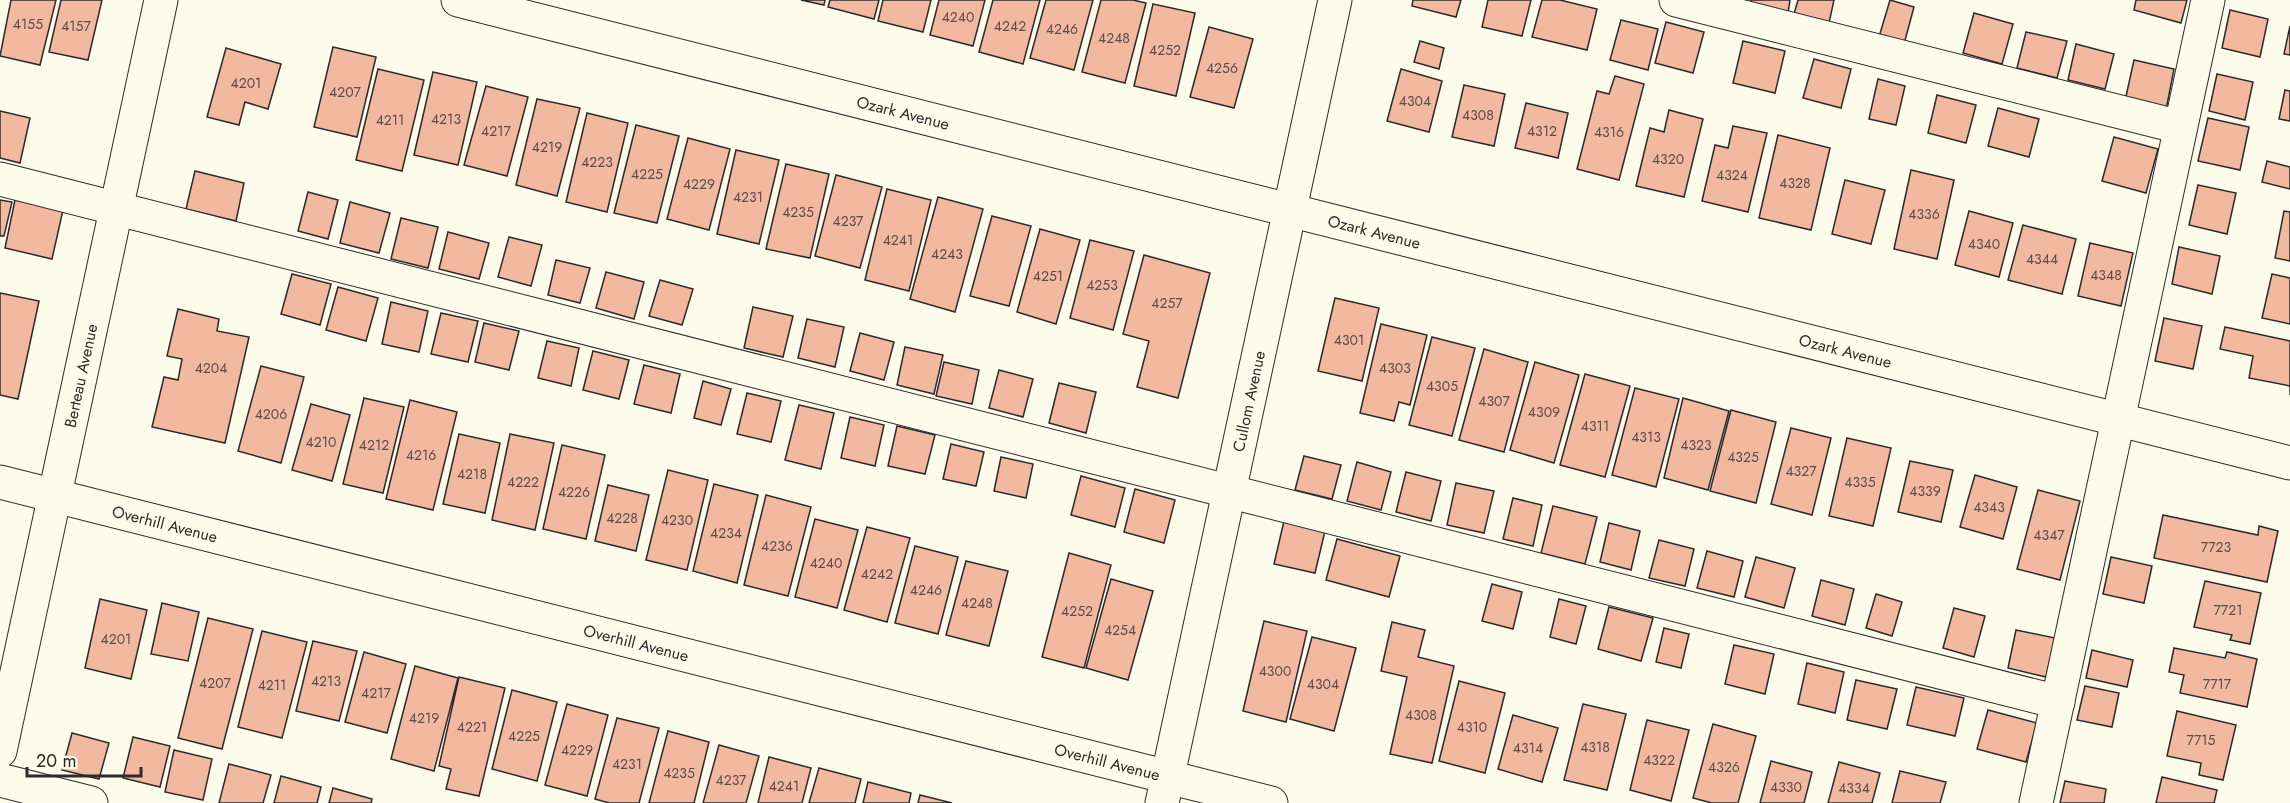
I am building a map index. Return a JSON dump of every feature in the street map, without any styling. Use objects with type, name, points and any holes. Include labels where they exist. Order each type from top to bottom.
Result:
[{"type":"street","name":"Berteau Avenue","points":[[0,751],[161,0]]},
{"type":"street","name":"Ozark Avenue","points":[[458,0],[2290,463]]},
{"type":"street","name":"Cullom Avenue","points":[[1165,790],[1335,0]]},
{"type":"street","points":[[1676,0],[2180,127]]},
{"type":"street","points":[[2036,803],[2208,0]]},
{"type":"street","points":[[0,179],[2058,702]]},
{"type":"street","name":"Overhill Avenue","points":[[0,482],[1165,790],[1271,803]]},
{"type":"street","points":[[0,780],[92,803]]},
{"type":"building","points":[[11,0],[56,0],[40,65],[0,56]]},
{"type":"building","points":[[61,0],[102,0],[88,60],[49,52]]},
{"type":"building","points":[[801,0],[825,0],[824,5]]},
{"type":"building","points":[[830,0],[879,0],[874,19],[828,7]]},
{"type":"building","points":[[883,0],[931,0],[923,32],[878,21]]},
{"type":"building","points":[[939,0],[985,0],[973,46],[930,35]]},
{"type":"building","points":[[993,0],[1040,0],[1023,64],[979,52]]},
{"type":"building","points":[[1046,0],[1093,0],[1074,70],[1030,58]]},
{"type":"building","points":[[1101,0],[1133,0],[1146,3],[1125,83],[1082,72]]},
{"type":"building","points":[[1413,0],[1461,0],[1456,17],[1412,6]]},
{"type":"building","points":[[1488,0],[1531,0],[1522,36],[1482,27]]},
{"type":"building","points":[[1542,0],[1560,0],[1597,9],[1587,50],[1532,37]]},
{"type":"building","points":[[1751,0],[1790,0],[1788,13],[1750,4]]},
{"type":"building","points":[[1798,0],[1834,0],[1829,23],[1794,14]]},
{"type":"building","points":[[1890,0],[1914,7],[1904,44],[1879,37]]},
{"type":"building","points":[[2136,0],[2187,0],[2181,23],[2134,10]]},
{"type":"building","points":[[1153,4],[1195,13],[1176,96],[1134,86]]},
{"type":"building","points":[[2230,10],[2268,19],[2260,57],[2222,48]]},
{"type":"building","points":[[1974,13],[2013,24],[2002,64],[1963,53]]},
{"type":"building","points":[[1621,20],[1658,29],[1648,70],[1610,60]]},
{"type":"building","points":[[1666,22],[1704,32],[1693,73],[1655,63]]},
{"type":"building","points":[[2290,26],[2290,55],[2284,54]]},
{"type":"building","points":[[1209,27],[1253,39],[1234,108],[1190,97]]},
{"type":"building","points":[[2026,32],[2067,41],[2057,78],[2017,68]]},
{"type":"building","points":[[1420,41],[1444,48],[1439,69],[1414,62]]},
{"type":"building","points":[[1743,41],[1785,51],[1775,93],[1733,83]]},
{"type":"building","points":[[2076,44],[2114,54],[2105,89],[2068,80]]},
{"type":"building","points":[[333,47],[376,57],[357,137],[314,127]]},
{"type":"building","points":[[226,48],[281,64],[268,109],[245,102],[239,125],[207,117]]},
{"type":"building","points":[[1814,59],[1851,69],[1841,108],[1803,98]]},
{"type":"building","points":[[2134,60],[2174,69],[2166,110],[2125,101]]},
{"type":"building","points":[[378,69],[424,80],[402,171],[356,160]]},
{"type":"building","points":[[1401,69],[1442,81],[1429,132],[1387,121]]},
{"type":"building","points":[[433,72],[477,82],[458,165],[414,155]]},
{"type":"building","points":[[2217,74],[2253,82],[2245,120],[2209,111]]},
{"type":"building","points":[[1615,76],[1644,84],[1619,180],[1577,169],[1597,91],[1609,94]]},
{"type":"building","points":[[1878,79],[1905,86],[1896,125],[1869,119]]},
{"type":"building","points":[[1464,85],[1505,94],[1494,146],[1452,137]]},
{"type":"building","points":[[486,86],[528,97],[507,176],[464,165]]},
{"type":"building","points":[[2285,90],[2290,91],[2290,121],[2279,119]]},
{"type":"building","points":[[1937,95],[1976,105],[1966,143],[1928,133]]},
{"type":"building","points":[[537,99],[580,108],[557,196],[516,185]]},
{"type":"building","points":[[1526,103],[1568,113],[1558,158],[1515,148]]},
{"type":"building","points":[[1998,108],[2039,119],[2029,157],[1988,146]]},
{"type":"building","points":[[1669,110],[1703,119],[1684,197],[1636,186],[1650,128],[1664,132]]},
{"type":"building","points":[[0,111],[30,118],[20,163],[0,158]]},
{"type":"building","points":[[587,113],[628,123],[607,212],[566,202]]},
{"type":"building","points":[[2208,118],[2249,127],[2240,170],[2198,161]]},
{"type":"building","points":[[636,125],[679,136],[657,223],[614,213]]},
{"type":"building","points":[[1733,126],[1767,133],[1748,212],[1702,201],[1715,145],[1728,148]]},
{"type":"building","points":[[1778,135],[1830,148],[1811,230],[1759,218]]},
{"type":"building","points":[[2114,137],[2158,149],[2146,193],[2102,181]]},
{"type":"building","points":[[688,138],[730,149],[709,230],[667,219]]},
{"type":"building","points":[[736,150],[779,160],[759,244],[717,234]]},
{"type":"building","points":[[2267,161],[2290,167],[2290,189],[2262,182]]},
{"type":"building","points":[[786,164],[829,174],[810,258],[766,249]]},
{"type":"building","points":[[1911,170],[1954,180],[1937,259],[1894,249]]},
{"type":"building","points":[[195,171],[244,183],[236,221],[186,209]]},
{"type":"building","points":[[836,175],[882,187],[860,268],[815,256]]},
{"type":"building","points":[[1845,180],[1885,190],[1871,244],[1832,234]]},
{"type":"building","points":[[2198,185],[2236,193],[2227,234],[2189,225]]},
{"type":"building","points":[[887,189],[931,200],[909,291],[865,280]]},
{"type":"building","points":[[308,192],[338,200],[328,239],[298,231]]},
{"type":"building","points":[[938,197],[983,209],[955,312],[910,299]]},
{"type":"building","points":[[0,200],[12,202],[4,236],[0,236]]},
{"type":"building","points":[[15,200],[63,210],[52,259],[5,248]]},
{"type":"building","points":[[350,202],[390,213],[379,253],[340,243]]},
{"type":"building","points":[[1969,211],[2013,223],[1999,277],[1955,265]]},
{"type":"building","points":[[2284,211],[2290,212],[2290,261],[2275,258]]},
{"type":"building","points":[[992,216],[1031,226],[1009,306],[970,296]]},
{"type":"building","points":[[401,218],[438,227],[428,268],[391,259]]},
{"type":"building","points":[[2023,225],[2076,239],[2062,294],[2008,280]]},
{"type":"building","points":[[1040,229],[1080,240],[1056,324],[1017,312]]},
{"type":"building","points":[[448,232],[489,243],[479,279],[439,269]]},
{"type":"building","points":[[509,237],[542,245],[531,286],[498,277]]},
{"type":"building","points":[[1090,240],[1134,251],[1113,330],[1070,318]]},
{"type":"building","points":[[2090,243],[2133,253],[2121,306],[2078,296]]},
{"type":"building","points":[[2179,247],[2220,256],[2212,294],[2172,284]]},
{"type":"building","points":[[1144,255],[1210,273],[1178,398],[1137,387],[1149,341],[1123,334]]},
{"type":"building","points":[[556,260],[590,268],[580,303],[548,295]]},
{"type":"building","points":[[606,272],[644,282],[634,319],[596,308]]},
{"type":"building","points":[[292,274],[331,284],[320,325],[281,314]]},
{"type":"building","points":[[2272,274],[2290,278],[2290,324],[2262,318]]},
{"type":"building","points":[[660,280],[693,289],[682,325],[649,316]]},
{"type":"building","points":[[338,287],[378,298],[366,341],[326,330]]},
{"type":"building","points":[[0,293],[39,301],[18,399],[0,395]]},
{"type":"building","points":[[1335,298],[1379,308],[1362,381],[1318,371]]},
{"type":"building","points":[[391,302],[428,311],[419,352],[382,344]]},
{"type":"building","points":[[753,307],[793,316],[783,357],[744,348]]},
{"type":"building","points":[[178,309],[219,319],[217,331],[249,337],[225,443],[152,427],[164,377],[178,380],[182,359],[167,356]]},
{"type":"building","points":[[441,313],[478,321],[468,362],[431,354]]},
{"type":"building","points":[[2164,318],[2202,326],[2193,369],[2155,361]]},
{"type":"building","points":[[807,319],[844,327],[835,367],[798,358]]},
{"type":"building","points":[[484,323],[519,331],[509,370],[475,362]]},
{"type":"building","points":[[1381,324],[1427,335],[1410,405],[1399,402],[1394,421],[1360,413]]},
{"type":"building","points":[[2225,327],[2290,341],[2290,386],[2249,378],[2253,356],[2220,349]]},
{"type":"building","points":[[860,333],[894,342],[884,380],[850,371]]},
{"type":"building","points":[[1432,337],[1475,348],[1452,436],[1409,425]]},
{"type":"building","points":[[547,341],[579,348],[571,386],[538,378]]},
{"type":"building","points":[[905,347],[943,355],[934,394],[897,385]]},
{"type":"building","points":[[1484,349],[1528,362],[1504,452],[1459,440]]},
{"type":"building","points":[[593,351],[629,360],[619,399],[583,390]]},
{"type":"building","points":[[944,362],[979,370],[972,404],[936,396]]},
{"type":"building","points":[[1535,362],[1579,375],[1554,463],[1510,450]]},
{"type":"building","points":[[644,365],[680,374],[671,413],[634,404]]},
{"type":"building","points":[[261,366],[304,377],[281,463],[238,451]]},
{"type":"building","points":[[999,370],[1033,379],[1023,417],[989,408]]},
{"type":"building","points":[[1585,374],[1630,386],[1605,477],[1560,465]]},
{"type":"building","points":[[703,381],[731,389],[721,425],[694,418]]},
{"type":"building","points":[[1059,383],[1096,392],[1086,433],[1049,423]]},
{"type":"building","points":[[1635,388],[1679,399],[1656,487],[1612,475]]},
{"type":"building","points":[[747,393],[781,401],[771,442],[737,434]]},
{"type":"building","points":[[364,398],[404,407],[383,493],[343,484]]},
{"type":"building","points":[[1683,398],[1729,411],[1708,490],[1664,478]]},
{"type":"building","points":[[410,400],[457,412],[433,510],[386,499]]},
{"type":"building","points":[[311,404],[350,415],[332,481],[292,470]]},
{"type":"building","points":[[799,405],[834,413],[821,469],[785,460]]},
{"type":"building","points":[[1731,410],[1776,422],[1756,503],[1710,491]]},
{"type":"building","points":[[850,417],[884,425],[875,466],[841,458]]},
{"type":"building","points":[[897,426],[935,435],[925,474],[888,466]]},
{"type":"building","points":[[1791,428],[1831,438],[1812,515],[1771,504]]},
{"type":"building","points":[[459,434],[500,443],[485,513],[443,504]]},
{"type":"building","points":[[510,434],[554,443],[535,530],[492,520]]},
{"type":"building","points":[[1847,438],[1891,448],[1873,526],[1829,516]]},
{"type":"building","points":[[951,444],[984,452],[976,486],[943,479]]},
{"type":"building","points":[[562,445],[605,455],[586,539],[543,529]]},
{"type":"building","points":[[1304,456],[1341,465],[1332,499],[1295,490]]},
{"type":"building","points":[[1001,457],[1033,464],[1026,498],[994,491]]},
{"type":"building","points":[[1910,461],[1953,470],[1941,522],[1898,512]]},
{"type":"building","points":[[1357,462],[1391,472],[1381,510],[1347,501]]},
{"type":"building","points":[[668,470],[708,480],[687,570],[646,560]]},
{"type":"building","points":[[1406,472],[1441,481],[1431,521],[1396,512]]},
{"type":"building","points":[[1975,475],[2017,487],[2003,539],[1960,527]]},
{"type":"building","points":[[1081,476],[1125,488],[1115,527],[1071,515]]},
{"type":"building","points":[[1456,483],[1494,491],[1484,533],[1447,525]]},
{"type":"building","points":[[714,484],[758,495],[737,583],[693,571]]},
{"type":"building","points":[[608,485],[649,495],[636,551],[595,541]]},
{"type":"building","points":[[1135,489],[1175,500],[1164,543],[1124,532]]},
{"type":"building","points":[[2038,490],[2080,501],[2060,580],[2017,569]]},
{"type":"building","points":[[766,495],[811,507],[788,596],[744,585]]},
{"type":"building","points":[[1513,498],[1542,505],[1533,546],[1503,539]]},
{"type":"building","points":[[1553,506],[1597,517],[1585,564],[1541,553]]},
{"type":"building","points":[[2163,515],[2258,535],[2259,526],[2278,531],[2267,582],[2154,558]]},
{"type":"building","points":[[815,519],[858,530],[837,608],[795,597]]},
{"type":"building","points":[[1284,521],[1325,531],[1315,573],[1274,564]]},
{"type":"building","points":[[1609,523],[1640,531],[1631,570],[1600,562]]},
{"type":"building","points":[[867,527],[910,538],[887,622],[844,610]]},
{"type":"building","points":[[1337,539],[1400,556],[1389,597],[1326,580]]},
{"type":"building","points":[[1659,540],[1694,549],[1685,586],[1649,578]]},
{"type":"building","points":[[915,546],[958,557],[938,634],[895,623]]},
{"type":"building","points":[[1707,551],[1743,561],[1734,597],[1697,588]]},
{"type":"building","points":[[1069,553],[1111,565],[1084,668],[1042,657]]},
{"type":"building","points":[[1756,557],[1795,568],[1784,608],[1745,597]]},
{"type":"building","points":[[2111,557],[2152,566],[2144,603],[2103,594]]},
{"type":"building","points":[[966,561],[1008,571],[989,646],[946,635]]},
{"type":"building","points":[[1111,579],[1153,591],[1128,680],[1086,668]]},
{"type":"building","points":[[1821,580],[1854,589],[1845,625],[1812,616]]},
{"type":"building","points":[[2205,581],[2261,593],[2250,644],[2230,640],[2232,635],[2194,627]]},
{"type":"building","points":[[1492,584],[1522,592],[1513,629],[1482,621]]},
{"type":"building","points":[[1876,594],[1902,602],[1892,636],[1866,628]]},
{"type":"building","points":[[100,599],[147,610],[131,679],[85,668]]},
{"type":"building","points":[[1559,599],[1586,606],[1576,644],[1550,637]]},
{"type":"building","points":[[162,603],[199,612],[188,661],[151,654]]},
{"type":"building","points":[[1609,607],[1653,618],[1641,661],[1598,649]]},
{"type":"building","points":[[1954,608],[1985,616],[1974,657],[1943,648]]},
{"type":"building","points":[[208,618],[253,629],[222,749],[178,738]]},
{"type":"building","points":[[1264,621],[1307,631],[1286,722],[1243,711]]},
{"type":"building","points":[[1392,622],[1425,630],[1418,657],[1454,666],[1432,763],[1390,754],[1407,677],[1381,671]]},
{"type":"building","points":[[1664,628],[1689,634],[1681,668],[1656,662]]},
{"type":"building","points":[[2016,630],[2055,638],[2046,677],[2008,668]]},
{"type":"building","points":[[262,631],[307,642],[282,738],[238,727]]},
{"type":"building","points":[[1312,637],[1356,648],[1334,731],[1290,719]]},
{"type":"building","points":[[313,641],[357,651],[339,721],[296,711]]},
{"type":"building","points":[[1734,645],[1774,654],[1765,694],[1725,684]]},
{"type":"building","points":[[2174,648],[2225,658],[2227,652],[2257,659],[2247,707],[2180,693],[2184,675],[2169,672]]},
{"type":"building","points":[[2092,650],[2133,660],[2127,687],[2086,678]]},
{"type":"building","points":[[364,652],[406,664],[387,733],[345,722]]},
{"type":"building","points":[[1807,663],[1844,672],[1835,713],[1798,704]]},
{"type":"building","points":[[415,666],[458,678],[434,771],[391,759]]},
{"type":"building","points":[[459,677],[505,688],[479,796],[446,789],[451,769],[439,766]]},
{"type":"building","points":[[1856,680],[1897,689],[1887,729],[1847,720]]},
{"type":"building","points":[[1459,681],[1505,693],[1485,773],[1439,761]]},
{"type":"building","points":[[2085,686],[2119,693],[2112,727],[2077,720]]},
{"type":"building","points":[[1916,687],[1964,698],[1955,736],[1907,725]]},
{"type":"building","points":[[512,690],[557,702],[537,781],[492,769]]},
{"type":"building","points":[[567,704],[608,715],[587,796],[545,785]]},
{"type":"building","points":[[1583,704],[1626,714],[1607,790],[1564,780]]},
{"type":"building","points":[[1988,710],[2037,723],[2026,762],[1977,749]]},
{"type":"building","points":[[2177,711],[2236,725],[2223,780],[2199,775],[2201,763],[2167,756]]},
{"type":"building","points":[[1513,715],[1558,728],[1542,782],[1498,769]]},
{"type":"building","points":[[617,718],[659,728],[639,803],[609,803],[595,799]]},
{"type":"building","points":[[1647,720],[1689,730],[1671,801],[1630,790]]},
{"type":"building","points":[[1713,724],[1756,736],[1738,803],[1712,803],[1693,798]]},
{"type":"building","points":[[668,731],[709,742],[694,803],[649,803]]},
{"type":"building","points":[[72,733],[109,743],[99,779],[62,770]]},
{"type":"building","points":[[133,737],[170,746],[160,787],[123,778]]},
{"type":"building","points":[[719,745],[759,756],[746,803],[703,803]]},
{"type":"building","points":[[174,750],[212,759],[203,800],[165,792]]},
{"type":"building","points":[[769,757],[811,768],[802,803],[758,803]]},
{"type":"building","points":[[1771,761],[1812,772],[1804,803],[1760,803]]},
{"type":"building","points":[[1839,762],[1880,773],[1872,803],[1828,803]]},
{"type":"building","points":[[229,764],[271,775],[263,803],[219,803]]},
{"type":"building","points":[[819,768],[861,779],[855,803],[809,803]]},
{"type":"building","points":[[1900,771],[1946,782],[1940,803],[1892,803]]},
{"type":"building","points":[[281,776],[321,787],[317,803],[274,803]]},
{"type":"building","points":[[2162,777],[2217,790],[2214,803],[2156,803]]},
{"type":"building","points":[[2065,781],[2106,789],[2104,803],[2060,803]]},
{"type":"building","points":[[868,782],[911,793],[909,803],[863,803]]},
{"type":"building","points":[[333,788],[372,799],[371,803],[329,803]]},
{"type":"building","points":[[920,795],[952,803],[918,803]]}]
